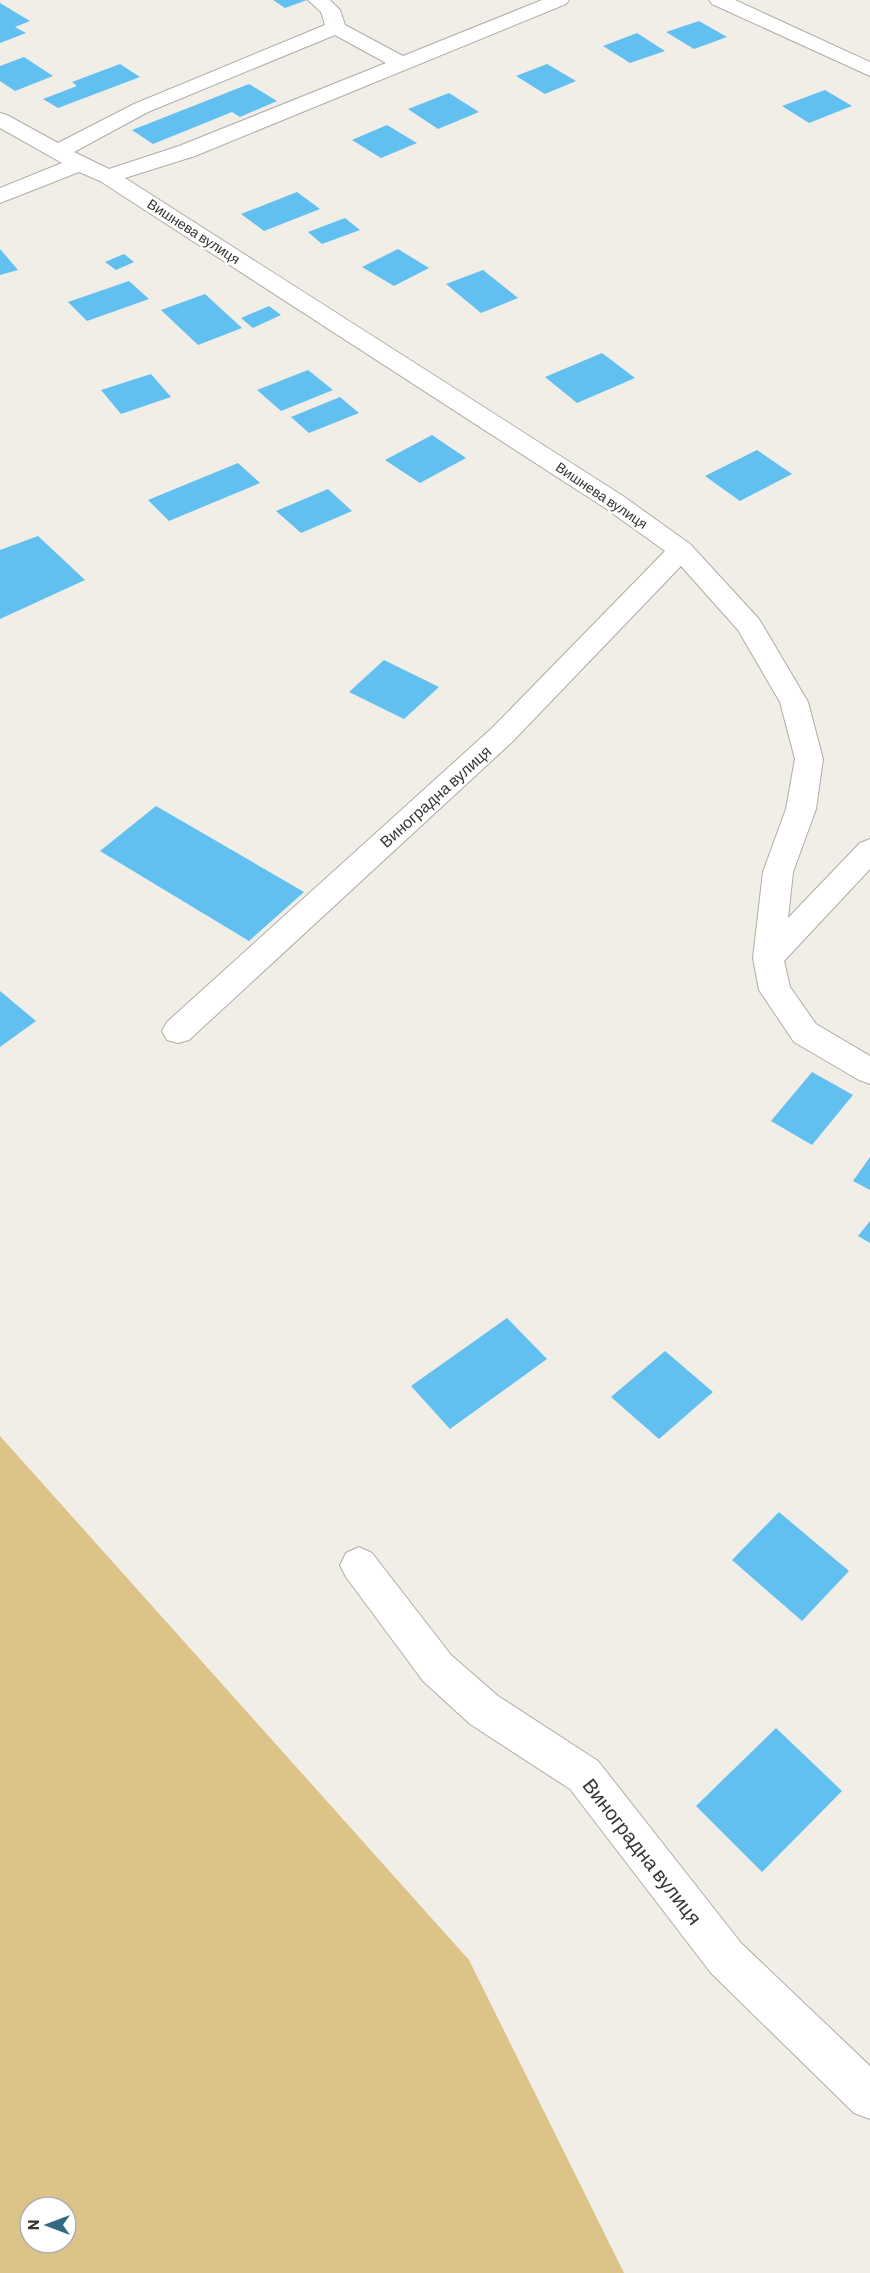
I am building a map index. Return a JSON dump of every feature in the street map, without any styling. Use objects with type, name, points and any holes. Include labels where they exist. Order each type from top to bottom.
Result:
[{"type":"street","points":[[318,0],[330,10],[336,28],[403,64]]},
{"type":"street","points":[[108,176],[187,151],[559,0]]},
{"type":"street","points":[[719,0],[870,70]]},
{"type":"street","points":[[0,196],[69,158],[141,108],[336,28]]},
{"type":"street","name":"Вишнева вулиця","points":[[0,119],[69,158],[108,176],[614,502],[681,550],[749,625],[794,702],[809,759],[801,809],[778,872],[768,958],[775,990],[805,1033],[870,1071]]},
{"type":"street","name":"Виноградна вулиця","points":[[178,1031],[502,735],[681,550]]},
{"type":"street","points":[[768,958],[870,850]]},
{"type":"street","name":"Виноградна вулиця","points":[[359,1565],[437,1668],[484,1710],[584,1775],[726,1958],[870,2097]]},
{"type":"shaded area","points":[[0,1436],[469,1960],[624,2273],[0,2273]]},
{"type":"building","points":[[273,0],[307,0],[285,8]]},
{"type":"building","points":[[0,3],[30,21],[15,27],[26,33],[0,43]]},
{"type":"building","points":[[699,21],[727,37],[694,49],[666,32]]},
{"type":"building","points":[[637,33],[665,51],[630,63],[603,46]]},
{"type":"building","points":[[24,57],[53,76],[15,91],[0,81],[0,66]]},
{"type":"building","points":[[120,64],[140,77],[58,108],[43,99],[77,86],[72,82]]},
{"type":"building","points":[[547,64],[576,81],[545,94],[516,76]]},
{"type":"building","points":[[249,84],[277,101],[240,117],[232,112],[153,144],[132,130]]},
{"type":"building","points":[[825,90],[852,106],[809,123],[782,106]]},
{"type":"building","points":[[449,93],[479,112],[438,129],[408,109]]},
{"type":"building","points":[[387,125],[417,143],[381,158],[352,140]]},
{"type":"building","points":[[297,192],[320,209],[264,231],[241,214]]},
{"type":"building","points":[[345,218],[360,230],[322,244],[308,232]]},
{"type":"building","points":[[0,249],[18,270],[0,275]]},
{"type":"building","points":[[398,249],[429,268],[394,286],[362,267]]},
{"type":"building","points":[[124,254],[134,262],[116,270],[105,262]]},
{"type":"building","points":[[483,270],[518,298],[481,313],[446,284]]},
{"type":"building","points":[[129,281],[149,299],[87,321],[68,302]]},
{"type":"building","points":[[205,294],[242,328],[198,345],[161,310]]},
{"type":"building","points":[[269,306],[281,315],[253,328],[241,318]]},
{"type":"building","points":[[602,353],[635,378],[577,403],[545,377]]},
{"type":"building","points":[[308,370],[333,390],[281,411],[257,390]]},
{"type":"building","points":[[151,374],[171,397],[121,414],[101,390]]},
{"type":"building","points":[[340,397],[359,413],[309,433],[291,417]]},
{"type":"building","points":[[432,435],[466,458],[420,483],[385,460]]},
{"type":"building","points":[[757,450],[792,474],[740,501],[705,476]]},
{"type":"building","points":[[238,463],[260,483],[169,521],[148,500]]},
{"type":"building","points":[[328,489],[352,511],[301,533],[276,511]]},
{"type":"building","points":[[38,536],[85,580],[0,619],[0,550]]},
{"type":"building","points":[[384,660],[439,687],[404,719],[349,692]]},
{"type":"building","points":[[156,806],[304,892],[249,941],[100,851]]},
{"type":"building","points":[[0,991],[36,1021],[0,1047]]},
{"type":"building","points":[[812,1072],[853,1095],[812,1145],[771,1121]]},
{"type":"building","points":[[870,1157],[870,1190],[853,1181]]},
{"type":"building","points":[[870,1221],[870,1243],[858,1236]]},
{"type":"building","points":[[507,1318],[547,1359],[450,1429],[411,1386]]},
{"type":"building","points":[[665,1351],[713,1392],[659,1439],[611,1397]]},
{"type":"building","points":[[779,1512],[849,1571],[802,1621],[732,1560]]},
{"type":"building","points":[[776,1728],[842,1791],[762,1872],[696,1806]]}]
